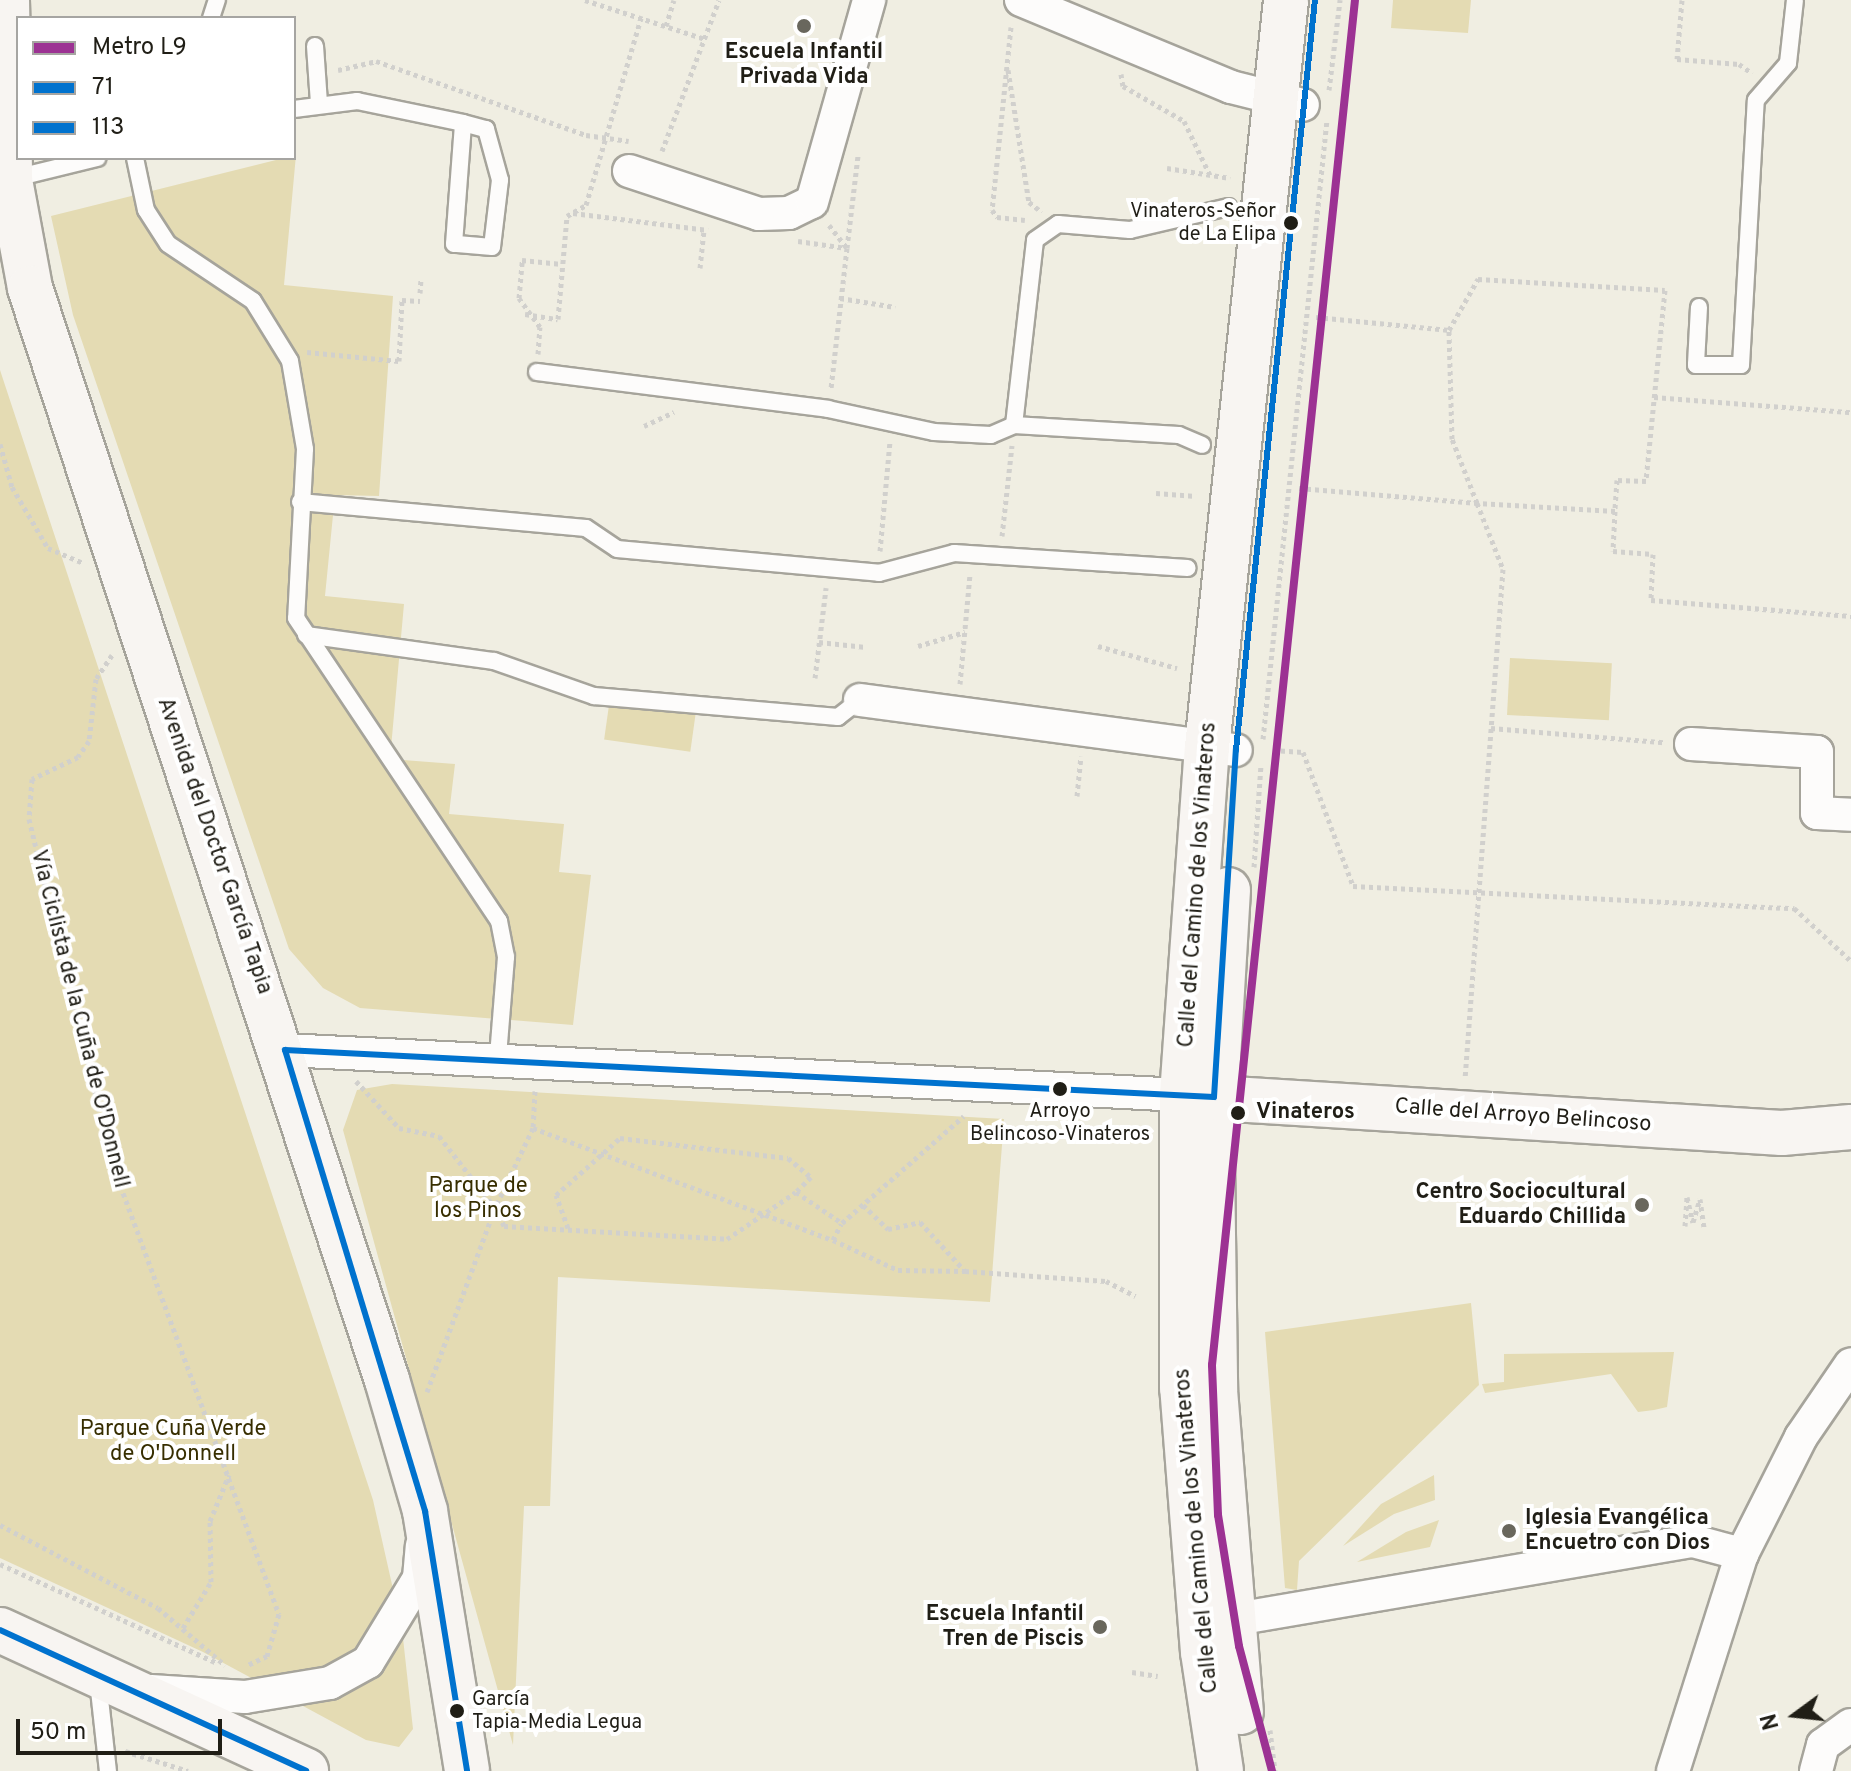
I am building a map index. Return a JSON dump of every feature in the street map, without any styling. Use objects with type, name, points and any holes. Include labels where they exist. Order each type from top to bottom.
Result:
[{"type":"street","name":"Avenida del Doctor García Tapia","points":[[7,0],[10,180],[30,288],[285,1050],[425,1511],[467,1771]]},
{"type":"street","points":[[638,153],[759,214],[789,213],[812,202],[869,0]]},
{"type":"street","points":[[1021,0],[1118,39],[1308,106]]},
{"type":"street","name":"Calle del Camino de los Vinateros","points":[[1286,0],[1308,106]]},
{"type":"street","name":"Calle del Camino de los Vinateros","points":[[1221,1771],[1203,1652],[1182,1388],[1198,1096],[1239,749],[1308,106],[1315,0]]},
{"type":"street","points":[[860,700],[1239,749]]},
{"type":"street","points":[[1691,744],[1817,752],[1817,813],[1851,815]]},
{"type":"street","name":"Calle del Arroyo Belincoso","points":[[285,1050],[350,1048],[498,1056],[1782,1133],[1851,1127]]},
{"type":"street","name":"Calle del Camino de los Vinateros","points":[[1198,1096],[1230,1620],[1249,1771]]},
{"type":"street","points":[[1673,1771],[1742,1554],[1801,1437],[1851,1364]]},
{"type":"street","name":"Avenida del Doctor García Tapia","points":[[109,1682],[245,1697],[330,1683],[368,1662],[419,1578],[425,1511]]},
{"type":"street","points":[[1230,1620],[1693,1541],[1742,1554]]},
{"type":"street","points":[[0,1630],[306,1771]]},
{"type":"street","points":[[1816,1771],[1823,1745],[1851,1725]]},
{"type":"lane","points":[[1699,307],[1696,365],[1741,365],[1756,100],[1788,63],[1795,0]]},
{"type":"lane","points":[[315,46],[319,103]]},
{"type":"lane","points":[[296,109],[319,103],[357,101],[463,123],[486,129],[500,180],[492,247],[454,244],[463,123]]},
{"type":"lane","points":[[10,180],[89,160]]},
{"type":"lane","points":[[135,160],[146,210],[168,244],[253,301],[290,361],[304,433],[292,588],[306,635],[499,921],[506,957],[498,1056]]},
{"type":"lane","points":[[1014,425],[1035,240],[1058,224],[1130,230],[1228,207]]},
{"type":"lane","points":[[537,372],[828,409],[892,425],[991,435],[1014,425],[1179,435],[1202,445]]},
{"type":"lane","points":[[300,502],[586,528],[617,549],[879,573],[972,554],[1188,568]]},
{"type":"lane","points":[[306,635],[494,661],[594,696],[838,717],[860,700]]},
{"type":"lane","points":[[108,1771],[105,1745],[109,1682]]},
{"type":"path","points":[[585,0],[705,39]]},
{"type":"path","points":[[665,26],[674,0]]},
{"type":"path","points":[[317,75],[376,61],[586,135],[607,134],[638,153],[664,151],[719,0]]},
{"type":"path","points":[[1254,874],[1308,106],[1340,0]]},
{"type":"path","points":[[1682,0],[1677,59],[1739,64],[1770,85]]},
{"type":"path","points":[[525,314],[558,319],[567,216],[586,205],[641,18]]},
{"type":"path","points":[[1118,39],[1123,86],[1184,121],[1210,175]]},
{"type":"path","points":[[1007,57],[1029,202],[1058,224],[997,217],[992,210],[1007,57]]},
{"type":"path","points":[[1167,168],[1230,178]]},
{"type":"path","points":[[812,202],[847,248],[830,393]]},
{"type":"path","points":[[700,268],[704,230]]},
{"type":"path","points":[[537,372],[540,327],[525,314],[522,260],[562,264]]},
{"type":"path","points":[[1462,1112],[1503,569],[1452,439],[1449,330],[1478,279],[1665,290],[1646,481],[1617,480],[1613,551],[1653,554],[1651,600],[1851,616]]},
{"type":"path","points":[[420,293],[421,280]]},
{"type":"path","points":[[840,298],[895,307]]},
{"type":"path","points":[[315,353],[399,361],[402,300],[420,301]]},
{"type":"path","points":[[1316,317],[1449,330]]},
{"type":"path","points":[[1654,397],[1851,412]]},
{"type":"path","points":[[879,573],[892,425]]},
{"type":"path","points":[[999,556],[1014,425]]},
{"type":"path","points":[[0,444],[12,487],[48,548],[88,564]]},
{"type":"path","points":[[1299,488],[1615,511]]},
{"type":"path","points":[[1156,493],[1196,496]]},
{"type":"path","points":[[957,712],[972,554]]},
{"type":"path","points":[[815,678],[824,600]]},
{"type":"path","points":[[918,646],[965,632]]},
{"type":"path","points":[[819,642],[866,647]]},
{"type":"path","points":[[1098,646],[1177,668]]},
{"type":"path","name":"Vía Ciclista de la Cuña de O'Donnell","points":[[101,672],[89,741],[78,757],[32,779],[29,819],[112,1163],[230,1474],[279,1614],[267,1656],[227,1666]]},
{"type":"path","points":[[1491,728],[1691,744]]},
{"type":"path","points":[[1077,796],[1083,731]]},
{"type":"path","points":[[1239,749],[1303,752],[1353,886],[1794,908],[1851,961]]},
{"type":"path","points":[[350,1048],[357,1090],[399,1128],[439,1136],[495,1208],[504,1226],[727,1239],[796,1192],[811,1177],[788,1158],[620,1138],[598,1153],[556,1195],[568,1228]]},
{"type":"path","points":[[395,1410],[424,1401],[495,1208],[533,1128],[535,1090]]},
{"type":"path","points":[[833,1240],[842,1223],[964,1116]]},
{"type":"path","points":[[533,1128],[833,1240],[898,1270],[965,1271],[1106,1281],[1135,1296]]},
{"type":"path","points":[[796,1192],[842,1223]]},
{"type":"path","points":[[1687,1197],[1689,1222],[1700,1199],[1704,1227],[1684,1226],[1687,1197]]},
{"type":"path","points":[[863,1205],[888,1229],[920,1222],[965,1271]]},
{"type":"path","points":[[183,1628],[211,1582],[210,1521],[230,1474]]},
{"type":"path","points":[[0,1525],[158,1608],[227,1666]]},
{"type":"path","points":[[0,1564],[227,1666]]},
{"type":"path","points":[[1132,1672],[1158,1676]]},
{"type":"path","points":[[105,1745],[188,1771]]},
{"type":"green space","points":[[1393,0],[1471,0],[1468,33],[1391,28]]},
{"type":"green space","points":[[276,160],[296,160],[284,285],[393,296],[379,496],[335,495],[325,596],[404,604],[390,759],[455,764],[449,814],[564,824],[559,872],[591,875],[573,1025],[360,1008],[323,988],[289,949],[73,315],[51,216]]},
{"type":"green space","name":"Parque Cuña Verde de O'Donnell","points":[[0,370],[373,1500],[402,1629],[413,1729],[399,1747],[366,1740],[203,1652],[0,1558]]},
{"type":"green space","points":[[1510,658],[1612,663],[1609,720],[1507,715]]},
{"type":"green space","points":[[610,698],[696,710],[690,752],[604,740]]},
{"type":"green space","name":"Parque de los Pinos","points":[[392,1084],[1004,1119],[990,1302],[558,1277],[550,1506],[524,1506],[513,1745],[343,1130],[357,1090]]},
{"type":"green space","points":[[1471,1303],[1479,1385],[1299,1561],[1297,1590],[1285,1588],[1265,1332]]},
{"type":"green space","points":[[1674,1352],[1667,1407],[1654,1410],[1638,1412],[1611,1374],[1485,1393],[1482,1384],[1504,1382],[1504,1354]]},
{"type":"green space","points":[[1434,1475],[1435,1500],[1394,1514],[1343,1546],[1381,1504]]},
{"type":"green space","points":[[1439,1520],[1430,1547],[1357,1562],[1406,1532]]},
{"type":"metro line","name":"L9","points":[[1272,1771],[1239,1646],[1218,1515],[1212,1365],[1355,0]]},
{"type":"transit line","name":"71","points":[[285,1050],[1214,1097],[1236,750],[1315,0]]},
{"type":"transit line","name":"71","points":[[285,1050],[425,1511],[467,1771]]},
{"type":"transit line","name":"113","points":[[0,1630],[306,1771]]},
{"type":"place","name":"Escuela Infantil Privada Vida","points":[[804,26]]},
{"type":"place","name":"Vinateros-Señor de La Elipa","points":[[1291,223]]},
{"type":"place","name":"Arroyo Belincoso-Vinateros","points":[[1060,1089]]},
{"type":"place","name":"Vinateros","points":[[1238,1113]]},
{"type":"place","name":"Centro Sociocultural Eduardo Chillida","points":[[1642,1205]]},
{"type":"place","name":"Iglesia Evangélica Encuetro con Dios","points":[[1509,1531]]},
{"type":"place","name":"Escuela Infantil Tren de Piscis","points":[[1100,1627]]},
{"type":"place","name":"García Tapia-Media Legua","points":[[457,1711]]}]
